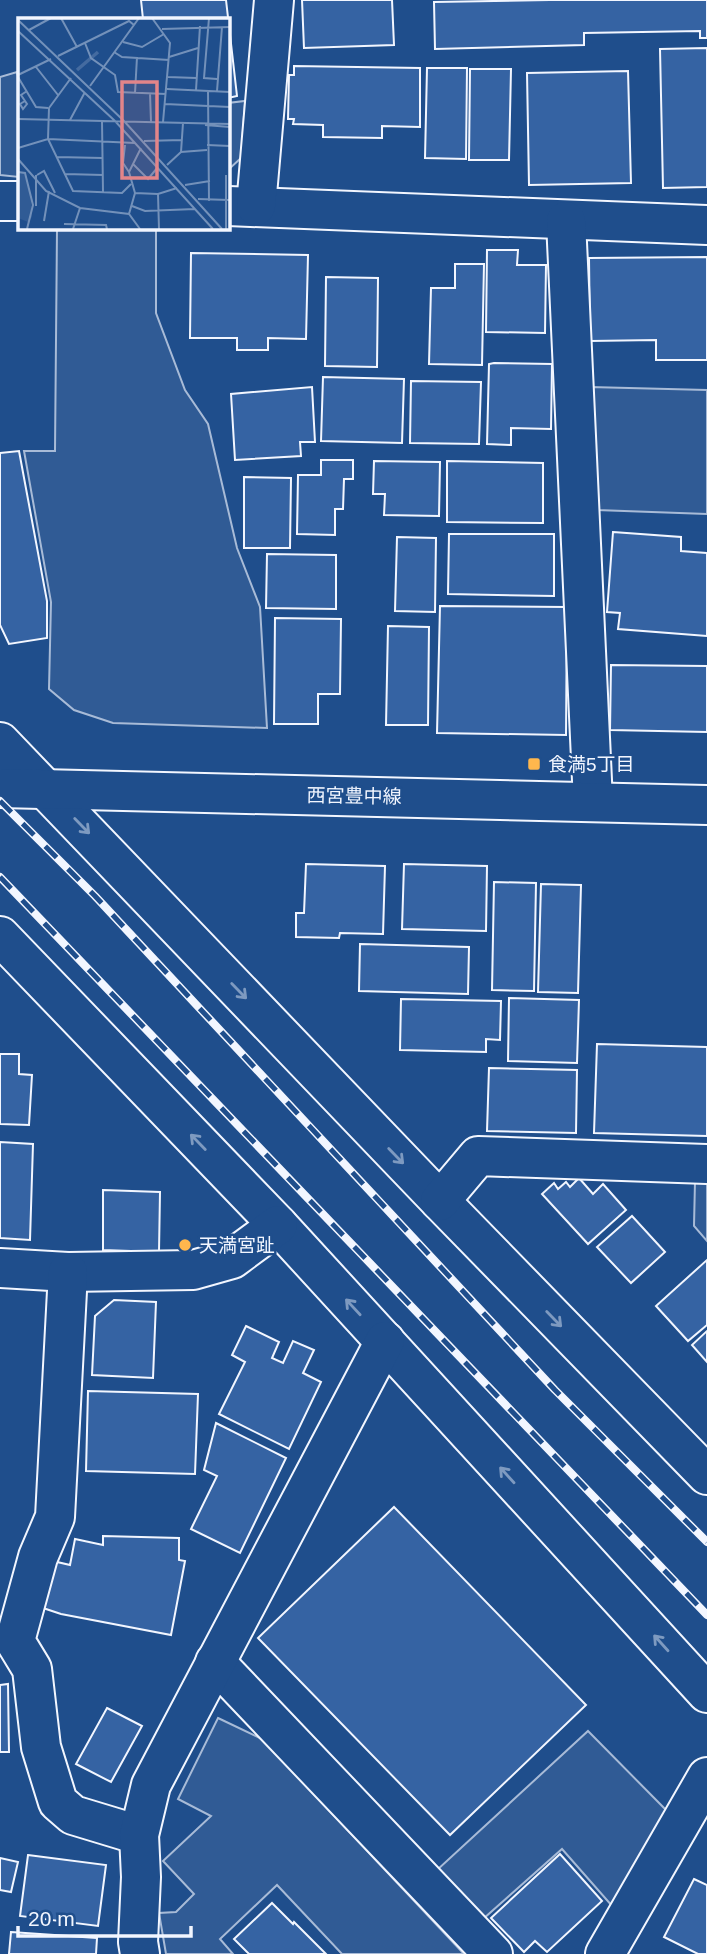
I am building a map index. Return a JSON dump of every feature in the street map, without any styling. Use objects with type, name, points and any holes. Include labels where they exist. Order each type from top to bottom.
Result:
[{"type":"street","points":[[274,0],[242,206],[707,225]]},
{"type":"street","points":[[0,201],[18,201]]},
{"type":"street","points":[[566,221],[593,802]]},
{"type":"street","points":[[0,742],[707,1475]]},
{"type":"street","name":"西宮豊中線","points":[[0,788],[707,805]]},
{"type":"street","points":[[0,936],[278,1225],[707,1693]]},
{"type":"street","points":[[440,1201],[478,1156],[707,1164]]},
{"type":"street","points":[[0,1268],[68,1272],[193,1270],[232,1259],[278,1225]]},
{"type":"street","points":[[68,1272],[55,1517],[37,1557],[8,1641],[32,1669],[41,1747],[58,1802],[73,1815],[139,1835]]},
{"type":"street","points":[[140,1954],[139,1835],[151,1785],[385,1342]]},
{"type":"street","points":[[215,1662],[493,1954]]},
{"type":"street","points":[[605,1954],[707,1777]]},
{"type":"shaded area","points":[[17,72],[18,76],[18,177],[0,175],[0,77]]},
{"type":"shaded area","points":[[245,101],[241,158],[229,169],[229,103]]},
{"type":"shaded area","points":[[57,229],[156,230],[156,313],[185,390],[208,424],[237,548],[260,607],[267,728],[113,723],[74,710],[49,689],[51,602],[24,451],[55,451]]},
{"type":"shaded area","points":[[590,387],[707,390],[707,514],[597,510]]},
{"type":"shaded area","points":[[695,1181],[707,1182],[707,1241],[694,1226]]},
{"type":"shaded area","points":[[218,1718],[262,1739],[464,1954],[342,1954],[277,1885],[220,1939],[233,1954],[166,1954],[159,1913],[176,1912],[194,1894],[163,1861],[211,1816],[178,1799]]},
{"type":"shaded area","points":[[588,1731],[668,1812],[613,1907],[562,1849],[483,1919],[437,1870]]},
{"type":"building","points":[[141,0],[226,0],[228,18],[143,18]]},
{"type":"building","points":[[302,0],[392,0],[394,45],[304,48]]},
{"type":"building","points":[[707,0],[707,38],[700,38],[700,31],[584,33],[584,45],[435,49],[434,2]]},
{"type":"building","points":[[229,26],[237,96],[229,98]]},
{"type":"building","points":[[707,48],[707,187],[663,188],[660,49]]},
{"type":"building","points":[[294,66],[420,68],[420,127],[382,126],[382,138],[323,137],[323,125],[293,124],[294,119],[288,119],[289,75],[294,75]]},
{"type":"building","points":[[427,68],[467,68],[466,159],[425,158]]},
{"type":"building","points":[[470,69],[511,69],[509,160],[469,160]]},
{"type":"building","points":[[628,71],[631,183],[529,185],[527,73]]},
{"type":"building","points":[[487,250],[518,250],[517,265],[546,265],[545,333],[486,332]]},
{"type":"building","points":[[191,253],[308,255],[306,339],[268,338],[268,350],[237,350],[237,338],[190,338]]},
{"type":"building","points":[[707,257],[707,360],[656,360],[656,340],[590,341],[589,258]]},
{"type":"building","points":[[455,264],[484,264],[482,365],[429,364],[431,288],[455,288]]},
{"type":"building","points":[[326,277],[378,278],[377,367],[325,366]]},
{"type":"building","points":[[489,364],[552,364],[551,429],[511,428],[511,445],[487,444]]},
{"type":"building","points":[[323,377],[404,379],[402,443],[321,441]]},
{"type":"building","points":[[411,381],[481,382],[479,444],[410,443]]},
{"type":"building","points":[[312,387],[315,442],[300,442],[301,456],[235,460],[231,394]]},
{"type":"building","points":[[19,451],[47,601],[47,638],[9,644],[0,625],[0,453]]},
{"type":"building","points":[[321,460],[353,460],[353,479],[344,479],[343,509],[335,509],[335,535],[297,534],[298,475],[321,475]]},
{"type":"building","points":[[374,461],[440,462],[439,516],[384,515],[385,494],[373,494]]},
{"type":"building","points":[[447,461],[543,463],[543,523],[447,522]]},
{"type":"building","points":[[244,477],[291,478],[290,548],[244,548]]},
{"type":"building","points":[[613,532],[681,537],[681,551],[707,553],[707,636],[618,629],[620,613],[607,612]]},
{"type":"building","points":[[449,534],[554,534],[554,596],[448,594]]},
{"type":"building","points":[[397,537],[436,538],[435,612],[395,611]]},
{"type":"building","points":[[267,554],[336,555],[336,609],[266,608]]},
{"type":"building","points":[[440,606],[567,607],[566,735],[437,733]]},
{"type":"building","points":[[275,618],[341,619],[340,694],[318,694],[318,724],[274,724]]},
{"type":"building","points":[[388,626],[429,627],[428,725],[386,725]]},
{"type":"building","points":[[611,665],[707,666],[707,732],[610,730]]},
{"type":"building","points":[[306,864],[385,866],[383,934],[340,933],[339,938],[296,937],[296,913],[304,913]]},
{"type":"building","points":[[404,864],[487,866],[486,931],[402,929]]},
{"type":"building","points":[[494,882],[536,883],[534,991],[492,990]]},
{"type":"building","points":[[541,884],[581,885],[578,993],[538,992]]},
{"type":"building","points":[[360,944],[469,947],[468,994],[359,991]]},
{"type":"building","points":[[509,998],[579,1000],[577,1063],[508,1061]]},
{"type":"building","points":[[401,999],[501,1001],[500,1040],[486,1039],[486,1052],[400,1050]]},
{"type":"building","points":[[597,1044],[707,1047],[707,1136],[594,1133]]},
{"type":"building","points":[[0,1054],[19,1054],[19,1074],[32,1075],[29,1125],[0,1124]]},
{"type":"building","points":[[489,1068],[577,1070],[576,1133],[487,1131]]},
{"type":"building","points":[[0,1142],[33,1144],[30,1240],[0,1238]]},
{"type":"building","points":[[579,1178],[593,1194],[603,1184],[626,1210],[588,1244],[542,1194],[554,1183],[558,1189],[566,1182],[570,1187]]},
{"type":"building","points":[[103,1190],[160,1192],[159,1252],[103,1250]]},
{"type":"building","points":[[632,1216],[665,1252],[631,1283],[597,1247]]},
{"type":"building","points":[[707,1260],[707,1325],[688,1341],[656,1306]]},
{"type":"building","points":[[114,1300],[156,1302],[153,1378],[92,1375],[95,1316]]},
{"type":"building","points":[[246,1326],[279,1342],[272,1358],[283,1363],[293,1341],[314,1350],[303,1373],[321,1382],[289,1449],[219,1414],[245,1362],[232,1355]]},
{"type":"building","points":[[707,1331],[707,1362],[692,1345]]},
{"type":"building","points":[[88,1391],[198,1394],[195,1474],[86,1471]]},
{"type":"building","points":[[216,1423],[286,1458],[240,1553],[191,1529],[217,1476],[204,1470]]},
{"type":"building","points":[[394,1507],[586,1705],[450,1835],[258,1638]]},
{"type":"building","points":[[103,1536],[179,1538],[179,1560],[185,1561],[171,1635],[61,1614],[43,1608],[47,1577],[57,1562],[70,1565],[75,1539],[103,1545]]},
{"type":"building","points":[[8,1684],[9,1752],[0,1752],[0,1685]]},
{"type":"building","points":[[107,1708],[142,1726],[111,1782],[76,1764]]},
{"type":"building","points":[[560,1854],[602,1901],[547,1952],[535,1941],[524,1952],[491,1918]]},
{"type":"building","points":[[28,1855],[106,1865],[98,1926],[20,1916]]},
{"type":"building","points":[[0,1858],[18,1862],[11,1892],[0,1890]]},
{"type":"building","points":[[694,1879],[707,1885],[707,1954],[698,1954],[664,1937]]},
{"type":"building","points":[[272,1903],[326,1954],[249,1954],[234,1939]]},
{"type":"building","points":[[11,1932],[97,1938],[96,1954],[9,1954]]},
{"type":"railway","points":[[0,801],[95,896],[555,1390],[707,1542]]},
{"type":"railway","points":[[0,877],[707,1615]]},
{"type":"place","name":"食満5丁目","points":[[534,764]]},
{"type":"place","name":"天満宮趾","points":[[185,1245]]}]
